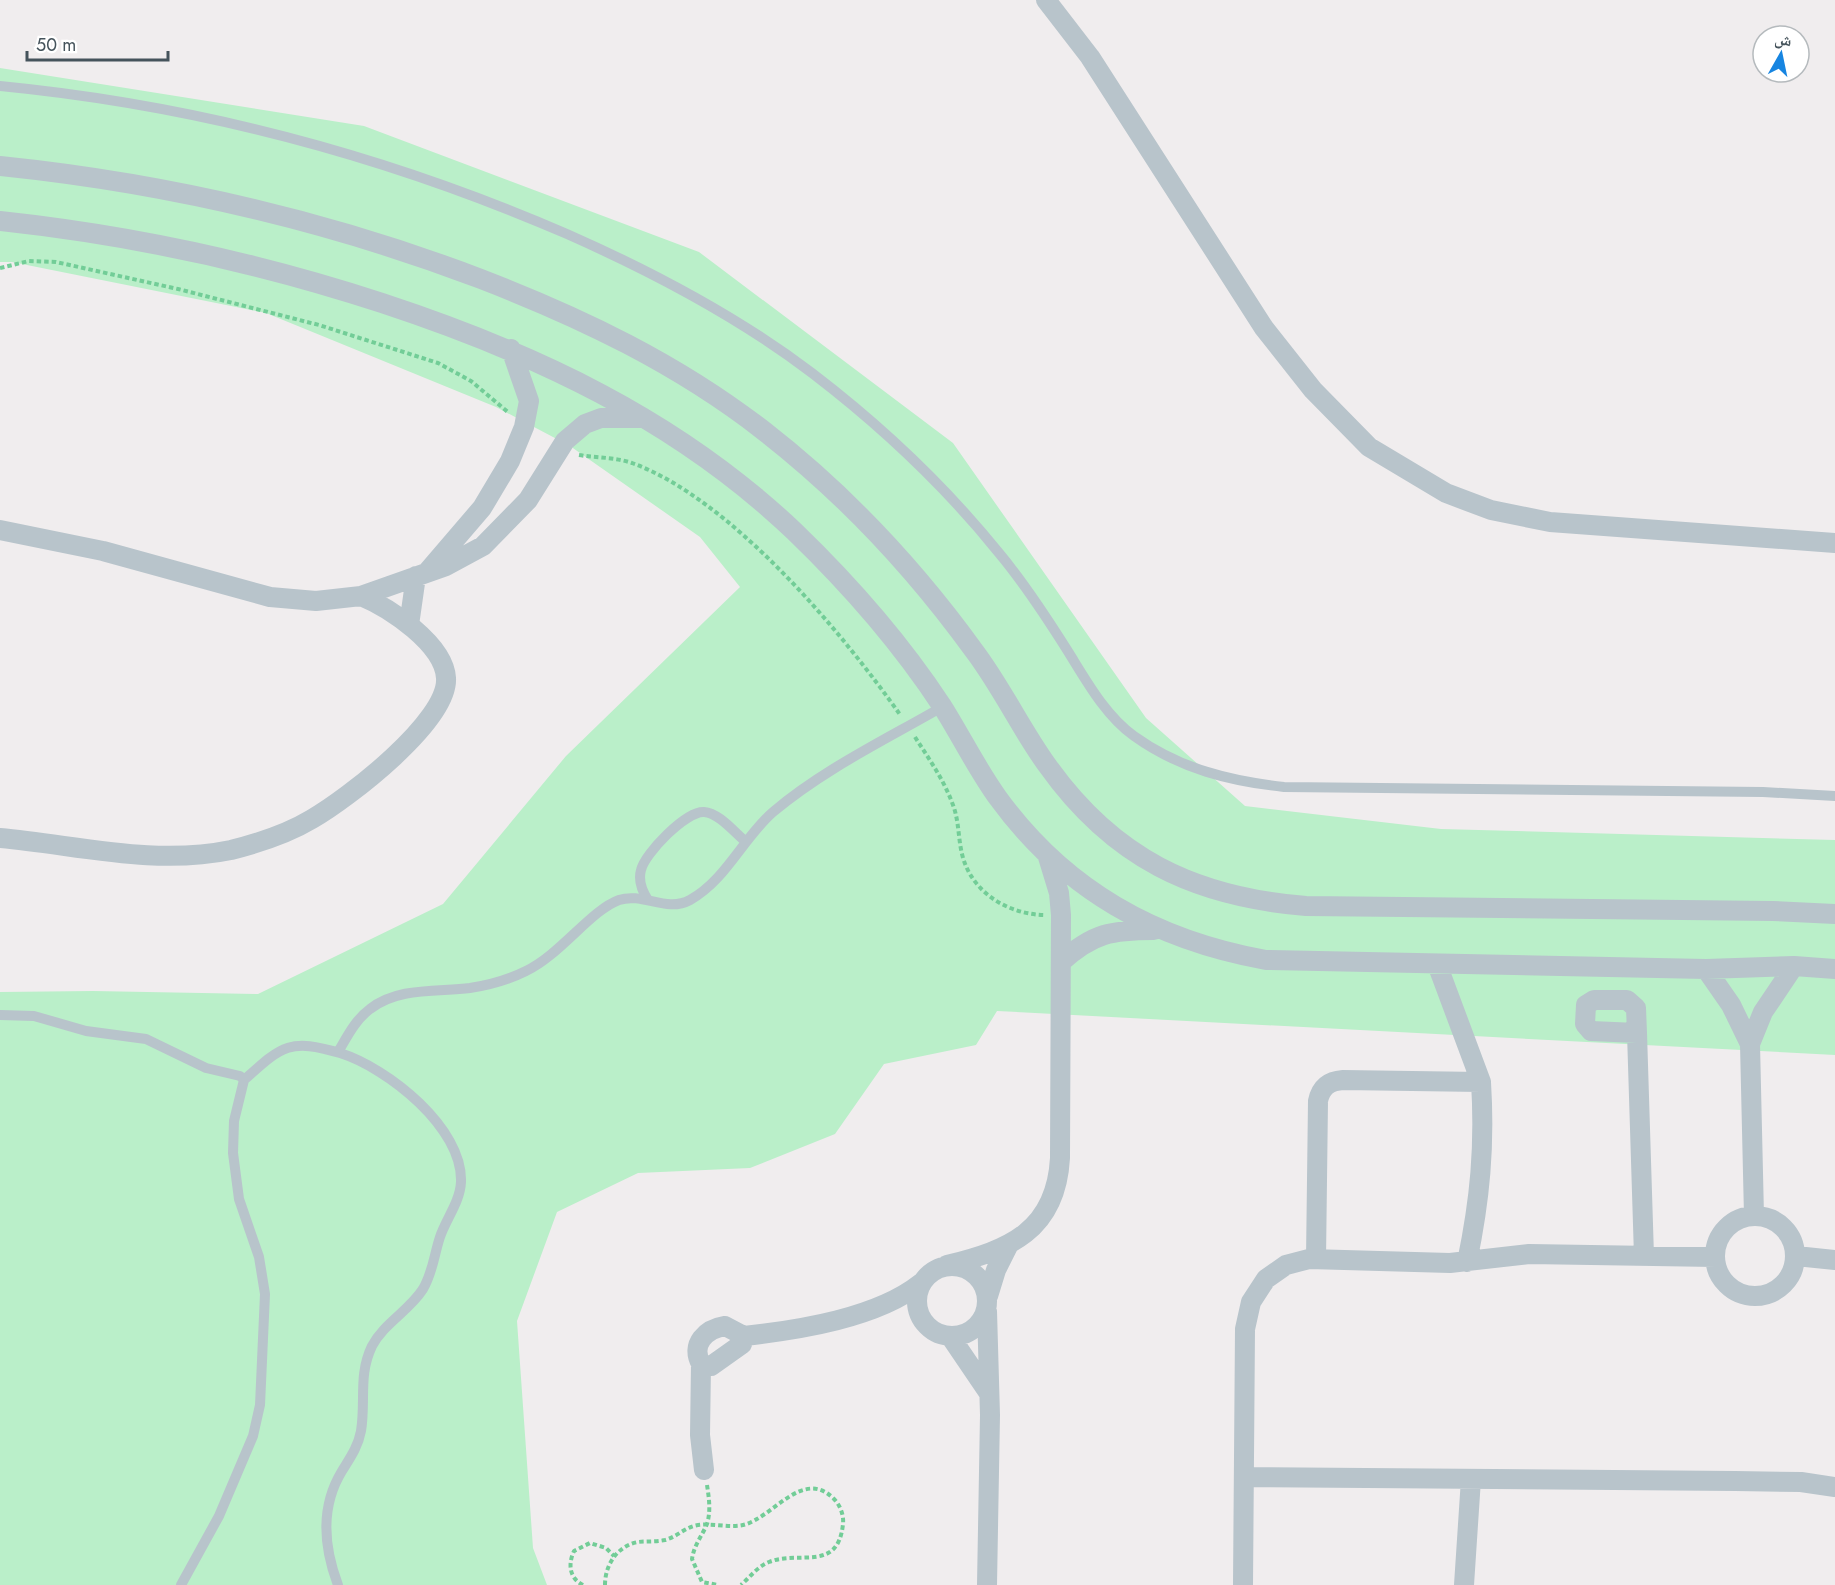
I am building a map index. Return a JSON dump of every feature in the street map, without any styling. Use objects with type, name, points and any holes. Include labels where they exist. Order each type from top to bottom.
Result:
[{"type":"street","points":[[1046,0],[1090,57],[1269,336],[1313,390],[1369,447],[1446,492],[1501,512],[1550,522],[1835,543]]},
{"type":"street","points":[[0,165],[118,181],[200,196],[363,238],[442,264],[573,316],[672,368],[765,431],[855,511],[940,605],[978,655],[1045,762],[1071,797],[1103,829],[1138,856],[1177,877],[1229,895],[1262,902],[1306,906],[1835,914]]},
{"type":"street","points":[[0,221],[146,241],[234,260],[333,287],[460,329],[511,349],[560,372],[644,418],[703,457],[791,528],[869,610],[942,706],[998,797],[1048,857],[1101,897],[1158,930],[1227,953],[1266,960],[1706,969],[1794,966],[1835,969]]},
{"type":"street","points":[[409,625],[422,573],[482,508],[510,461],[524,427],[529,401],[511,349]]},
{"type":"street","points":[[0,530],[103,550],[270,597],[316,601],[361,596],[383,590],[460,560],[483,546],[528,500],[571,434],[592,420],[644,418]]},
{"type":"street","points":[[0,838],[102,851],[171,856],[201,855],[258,843],[311,820],[336,804],[382,767],[412,738],[443,699],[446,688],[444,666],[439,657],[409,625],[361,596]]},
{"type":"street","points":[[704,1470],[700,1434],[701,1364],[697,1354],[699,1343],[714,1328],[725,1326],[744,1336],[793,1329],[876,1308],[900,1298],[921,1283],[928,1274],[947,1265],[1008,1246],[1033,1228],[1043,1216],[1053,1196],[1059,1173],[1061,915],[1059,893],[1048,857]]},
{"type":"street","points":[[1061,962],[1099,935],[1116,931],[1158,930]]},
{"type":"street","points":[[1437,964],[1481,1082],[1485,1135],[1481,1179],[1467,1262]]},
{"type":"street","points":[[1755,1216],[1750,1044],[1763,1012],[1794,966]]},
{"type":"street","points":[[1706,969],[1731,1005],[1750,1044]]},
{"type":"street","points":[[1637,1033],[1644,1256]]},
{"type":"street","points":[[1316,1259],[1318,1101],[1323,1088],[1335,1081],[1343,1080],[1481,1082]]},
{"type":"street","points":[[1755,1216],[1775,1221],[1790,1235],[1796,1256],[1791,1276],[1776,1291],[1756,1296],[1736,1291],[1721,1277],[1715,1257],[1720,1236],[1734,1221],[1755,1216]]},
{"type":"street","points":[[876,1308],[900,1312],[922,1320],[934,1331],[950,1336],[965,1334],[979,1325],[988,1304],[996,1269],[1008,1246]]},
{"type":"street","points":[[1243,1585],[1246,1315],[1254,1296],[1266,1279],[1286,1265],[1316,1259],[1467,1262],[1529,1254],[1715,1257]]},
{"type":"street","points":[[1796,1256],[1835,1260]]},
{"type":"street","points":[[947,1265],[961,1266],[974,1272],[983,1282],[988,1304],[987,1585]]},
{"type":"street","points":[[921,1283],[917,1295],[917,1308],[922,1320]]},
{"type":"street","points":[[701,1364],[711,1366],[742,1344],[744,1336]]},
{"type":"street","points":[[950,1336],[989,1395]]},
{"type":"street","points":[[1244,1477],[1745,1481],[1802,1482],[1835,1487]]},
{"type":"street","points":[[1464,1585],[1471,1479]]},
{"type":"lane","points":[[0,86],[168,110],[266,131],[363,158],[537,221],[630,263],[694,296],[811,372],[924,470],[976,524],[1011,568],[1090,687],[1119,723],[1150,746],[1199,771],[1242,782],[1319,788],[1763,792],[1835,796]]},
{"type":"lane","points":[[338,1052],[358,1020],[384,1000],[406,994],[469,988],[510,978],[545,960],[615,902],[632,898],[670,905],[690,901],[720,875],[745,841],[768,817],[815,779],[942,706]]},
{"type":"lane","points":[[648,900],[641,884],[642,866],[686,817],[697,812],[710,813],[745,841]]},
{"type":"lane","points":[[0,1015],[34,1017],[75,1029],[146,1039],[206,1068],[240,1076],[244,1080]]},
{"type":"lane","points":[[181,1585],[219,1516],[253,1436],[260,1405],[266,1294],[259,1257],[239,1199],[233,1153],[234,1121],[244,1080],[271,1056],[296,1045],[338,1052],[385,1074],[429,1114],[453,1147],[460,1171],[460,1185],[423,1288],[414,1301],[382,1331],[366,1360],[362,1382],[361,1433],[350,1460],[334,1487],[327,1518],[327,1550],[338,1585]]},
{"type":"path","points":[[0,268],[43,260],[63,263],[201,294],[358,337],[438,363],[455,371],[486,392],[524,427]]},
{"type":"path","points":[[561,449],[588,456],[618,459],[646,469],[693,496],[764,555],[829,623],[909,726],[947,790],[959,825],[962,857],[978,885],[996,901],[1018,911],[1061,915]]},
{"type":"path","points":[[702,1582],[692,1559],[697,1541],[706,1525],[709,1509],[704,1470]]},
{"type":"path","points":[[603,1585],[614,1556],[638,1542],[667,1540],[690,1526],[740,1526],[756,1521],[797,1490],[819,1490],[830,1494],[837,1502],[844,1521],[835,1547],[816,1558],[790,1557],[768,1563],[741,1585]]},
{"type":"path","points":[[583,1585],[573,1576],[570,1568],[574,1551],[590,1543],[599,1544],[614,1556]]},
{"type":"path","points":[[697,1585],[702,1582],[718,1585]]},
{"type":"green space","points":[[0,68],[364,126],[699,252],[953,443],[1146,718],[1245,806],[1441,829],[1835,840],[1835,1055],[997,1011],[976,1045],[884,1064],[835,1134],[750,1168],[638,1173],[557,1212],[517,1321],[533,1548],[547,1585],[0,1585],[0,992],[258,994],[443,904],[566,756],[740,587],[700,537],[570,446],[496,407],[266,313],[12,262],[0,262]]}]
